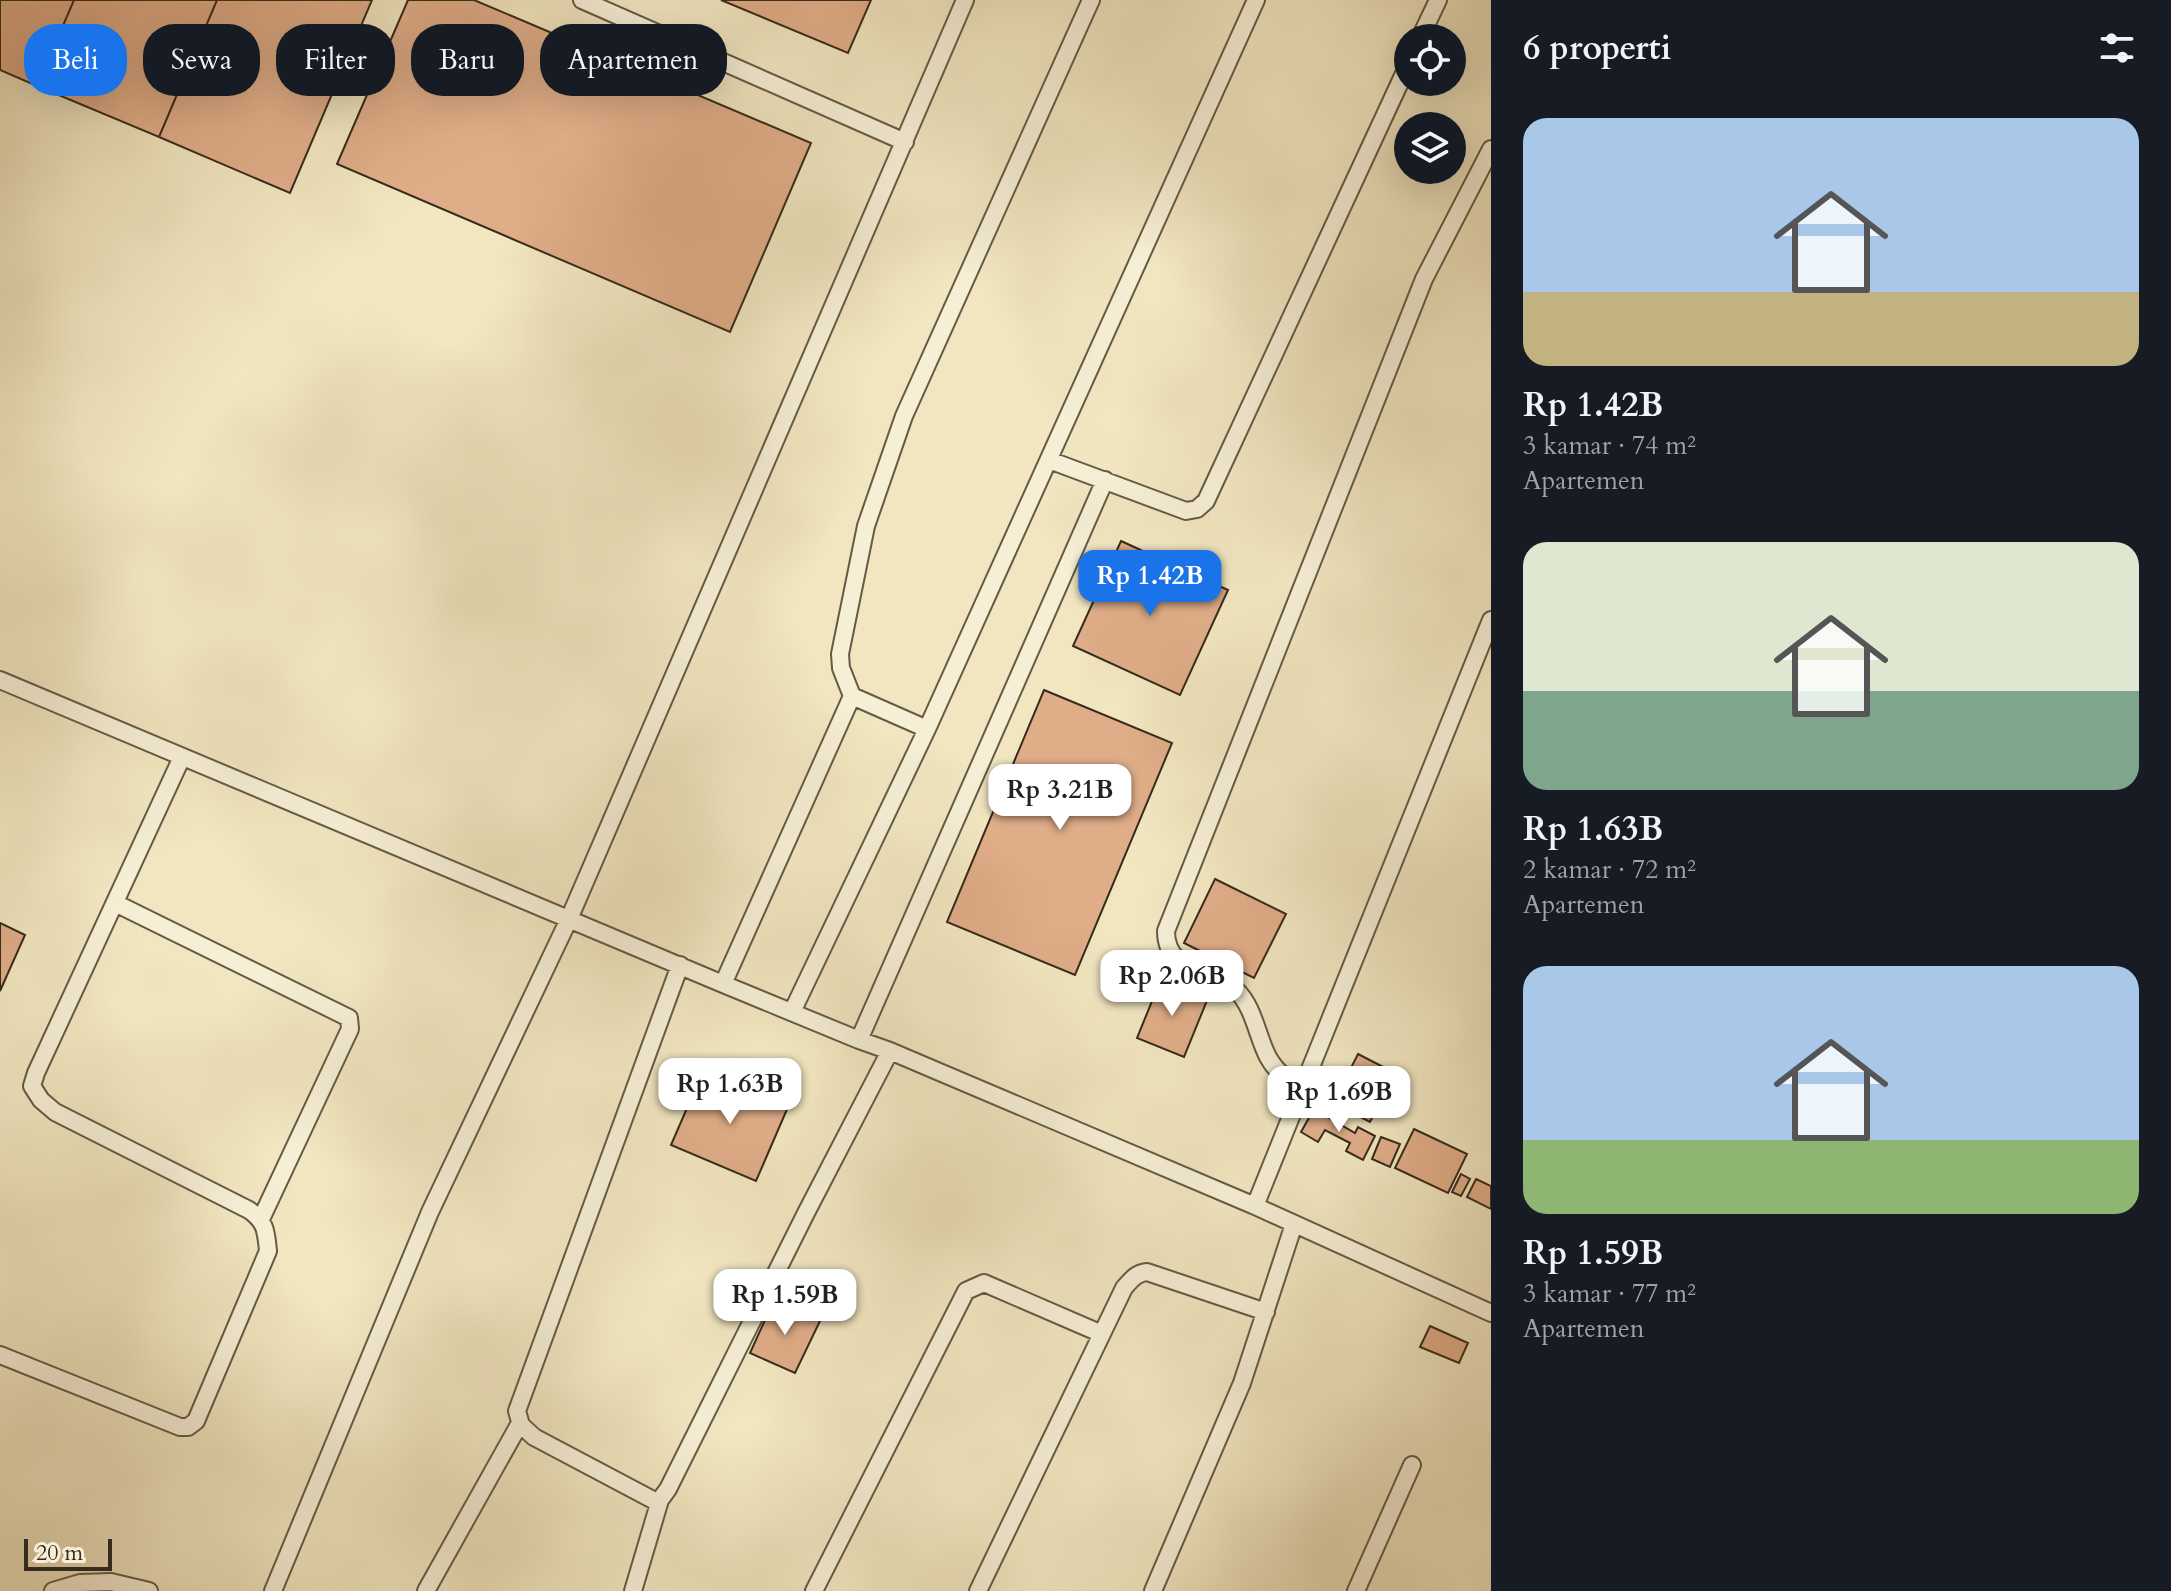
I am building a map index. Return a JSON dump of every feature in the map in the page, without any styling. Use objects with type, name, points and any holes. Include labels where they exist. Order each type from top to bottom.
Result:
[{"type":"lane","points":[[582,0],[905,142]]},
{"type":"lane","points":[[273,1591],[430,1212],[569,919],[965,0]]},
{"type":"lane","points":[[927,729],[852,696],[841,668],[840,654],[866,526],[904,416],[1091,0]]},
{"type":"lane","points":[[792,1012],[927,729],[1256,0]]},
{"type":"lane","points":[[1427,24],[1438,0]]},
{"type":"lane","points":[[1049,460],[1186,511],[1197,509],[1206,501],[1394,95]]},
{"type":"lane","points":[[1303,1091],[1281,1075],[1267,1056],[1255,1022],[1237,991],[1174,958],[1166,944],[1166,931],[1418,293],[1491,149]]},
{"type":"lane","points":[[859,1040],[1105,480]]},
{"type":"lane","points":[[1255,1206],[1491,620]]},
{"type":"lane","points":[[0,680],[723,984],[890,1051],[1255,1206],[1491,1313]]},
{"type":"lane","points":[[723,984],[852,696]]},
{"type":"lane","points":[[0,1355],[180,1427],[188,1427],[196,1421],[268,1251],[261,1219],[249,1210],[55,1112],[41,1100],[32,1086],[182,757]]},
{"type":"lane","points":[[115,903],[349,1018],[350,1029],[261,1219]]},
{"type":"lane","points":[[660,1500],[649,1499],[534,1437],[525,1431],[517,1411],[680,965]]},
{"type":"lane","points":[[633,1591],[660,1500],[890,1051]]},
{"type":"lane","points":[[1153,1591],[1242,1383],[1294,1224]]},
{"type":"lane","points":[[978,1591],[1124,1288],[1134,1276],[1147,1272],[1266,1312]]},
{"type":"lane","points":[[814,1591],[966,1291],[984,1283],[1102,1334]]},
{"type":"lane","points":[[426,1591],[520,1423]]},
{"type":"lane","points":[[1356,1591],[1412,1465]]},
{"type":"lane","points":[[53,1591],[80,1583],[111,1582],[149,1591]]},
{"type":"building","points":[[0,0],[74,0],[64,24],[24,24],[24,80],[0,70]]},
{"type":"building","points":[[74,0],[217,0],[207,24],[143,24],[143,96],[176,96],[159,137],[61,96],[127,96],[127,24],[64,24]]},
{"type":"building","points":[[217,0],[372,0],[362,24],[276,24],[276,96],[331,96],[290,193],[159,137],[176,96],[260,96],[260,24],[207,24]]},
{"type":"building","points":[[408,0],[474,0],[540,28],[540,96],[700,96],[811,143],[730,332],[337,164],[366,96],[395,96],[395,30]]},
{"type":"building","points":[[721,0],[871,0],[848,53]]},
{"type":"building","points":[[1121,541],[1228,590],[1180,695],[1073,646]]},
{"type":"building","points":[[1044,690],[1172,743],[1075,975],[947,922]]},
{"type":"building","points":[[1215,879],[1286,914],[1254,978],[1184,943]]},
{"type":"building","points":[[0,923],[25,935],[0,991]]},
{"type":"building","points":[[1161,979],[1208,998],[1184,1057],[1137,1038]]},
{"type":"building","points":[[1358,1054],[1395,1073],[1370,1122],[1333,1103]]},
{"type":"building","points":[[703,1071],[788,1107],[756,1181],[671,1145]]},
{"type":"building","points":[[1314,1109],[1355,1133],[1358,1127],[1375,1136],[1363,1160],[1346,1151],[1350,1143],[1325,1130],[1318,1142],[1301,1132]]},
{"type":"building","points":[[1414,1129],[1467,1154],[1448,1193],[1395,1168]]},
{"type":"building","points":[[1381,1137],[1400,1144],[1390,1167],[1372,1159]]},
{"type":"building","points":[[1461,1174],[1470,1179],[1461,1196],[1452,1192]]},
{"type":"building","points":[[1476,1179],[1491,1186],[1491,1209],[1467,1197]]},
{"type":"building","points":[[774,1300],[820,1321],[795,1373],[750,1353]]},
{"type":"building","points":[[1430,1326],[1468,1343],[1459,1363],[1420,1347]]}]
